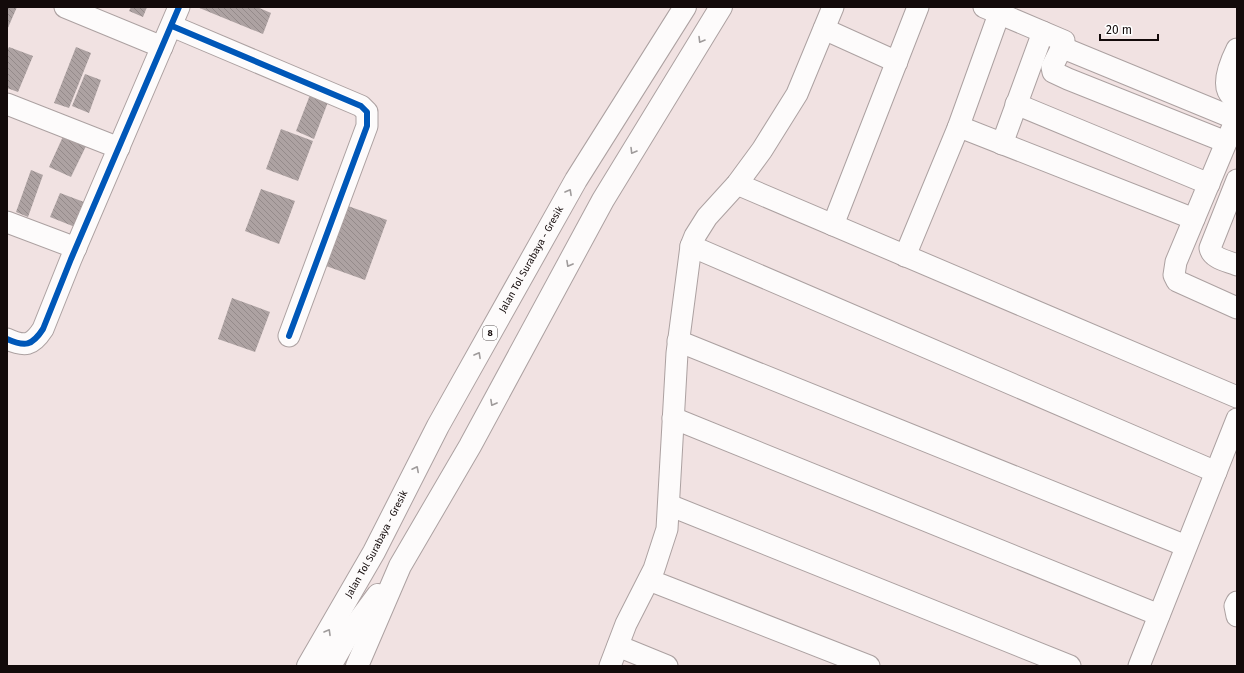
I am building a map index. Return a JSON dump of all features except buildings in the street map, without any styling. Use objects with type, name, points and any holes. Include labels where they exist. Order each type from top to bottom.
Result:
[{"type":"highway","name":"Jalan Tol Surabaya - Gresik","points":[[308,666],[374,552],[438,426],[576,180],[685,7]]},
{"type":"highway","points":[[330,666],[346,638],[400,566],[470,446],[603,200],[721,7]]},
{"type":"highway","points":[[357,666],[400,566]]},
{"type":"street","points":[[66,7],[162,48]]},
{"type":"street","points":[[610,666],[626,624],[654,569],[667,529],[678,341],[691,246],[695,236],[707,217],[736,184],[762,150],[797,94],[833,7]]},
{"type":"street","points":[[833,225],[918,7]]},
{"type":"street","points":[[905,256],[958,128],[992,10],[1064,41],[1052,67],[1054,72],[1068,79],[1226,142]]},
{"type":"street","points":[[7,340],[24,345],[31,343],[37,338],[43,329],[175,16],[361,106],[367,112],[367,126],[289,336]]},
{"type":"street","points":[[824,29],[897,62]]},
{"type":"street","points":[[1002,144],[1043,32]]},
{"type":"street","points":[[1062,48],[1235,104]]},
{"type":"street","points":[[1237,49],[1231,61],[1227,81],[1235,104],[1226,142],[1176,262],[1174,275],[1177,282],[1237,308]]},
{"type":"street","points":[[7,104],[119,148]]},
{"type":"street","points":[[1016,104],[1209,184]]},
{"type":"street","points":[[958,128],[963,127],[1002,144],[1194,219]]},
{"type":"street","points":[[1237,180],[1210,248],[1211,252],[1218,258],[1237,265]]},
{"type":"street","points":[[736,184],[1237,397]]},
{"type":"street","points":[[7,222],[76,248]]},
{"type":"street","points":[[691,246],[1216,472]]},
{"type":"street","points":[[678,341],[1186,546]]},
{"type":"street","points":[[673,418],[1159,615]]},
{"type":"street","points":[[1139,666],[1237,419]]},
{"type":"street","points":[[669,505],[1070,666]]},
{"type":"street","points":[[649,580],[869,666]]},
{"type":"street","points":[[1237,602],[1235,606],[1237,616]]},
{"type":"street","points":[[618,646],[667,666]]},
{"type":"cycle path","points":[[7,339],[23,344],[32,342],[43,329],[71,259],[179,7]]},
{"type":"cycle path","points":[[172,26],[361,106],[367,112],[367,126],[289,336]]}]
